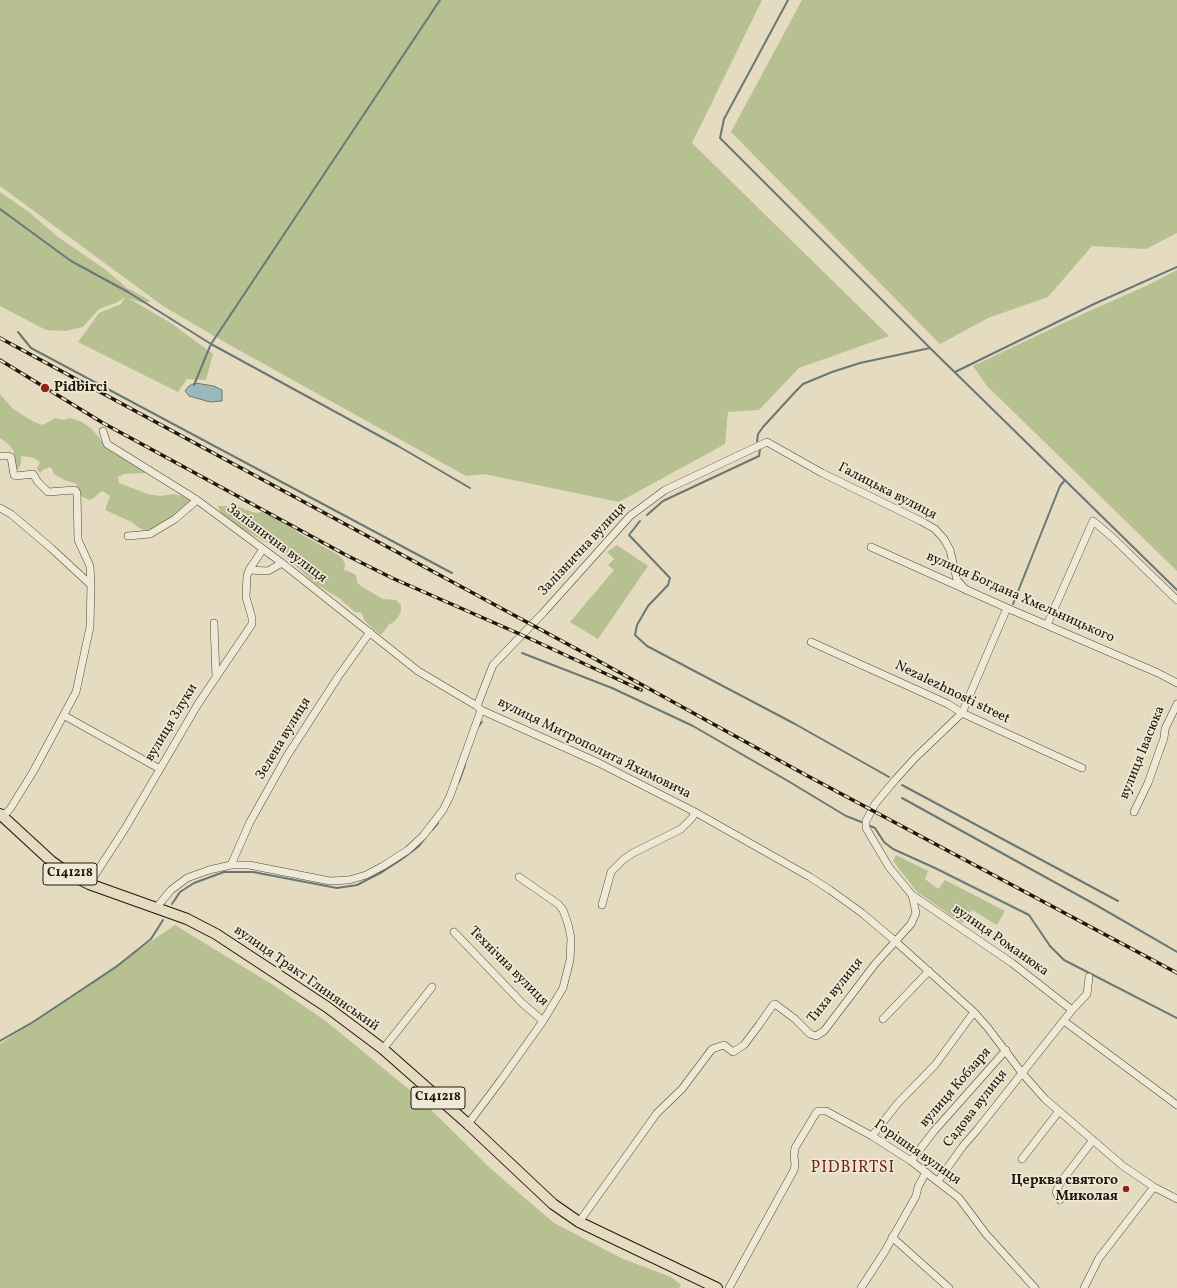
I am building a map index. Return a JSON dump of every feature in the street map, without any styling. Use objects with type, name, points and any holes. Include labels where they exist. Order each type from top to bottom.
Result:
[{"type":"main road","name":"вулиця Тракт Глинянський","points":[[1,815],[51,860],[68,873],[89,884],[187,919],[222,938],[327,1007],[382,1049],[468,1124],[553,1204],[579,1222],[717,1288]]},
{"type":"street","name":"Залізнична вулиця","points":[[103,431],[107,444],[197,500],[282,563],[418,671],[479,708]]},
{"type":"street","name":"Залізнична вулиця","points":[[156,908],[171,890],[187,878],[209,870],[231,865],[250,865],[330,881],[349,880],[366,875],[408,850],[423,836],[443,810],[450,796],[493,665],[540,616],[630,516],[665,490],[767,442]]},
{"type":"street","name":"Галицька вулиця","points":[[767,442],[822,473],[935,529],[950,550],[956,580],[966,590]]},
{"type":"street","points":[[0,456],[8,456],[11,458],[14,475],[33,474],[38,482],[48,492],[76,490],[78,540],[90,566],[91,585],[90,627],[76,692],[65,716],[10,810],[1,815]]},
{"type":"street","points":[[128,536],[150,534],[175,520],[197,500]]},
{"type":"street","points":[[0,508],[11,514],[91,585]]},
{"type":"street","points":[[1047,625],[1093,521],[1112,537],[1177,600]]},
{"type":"street","name":"вулиця Богдана Хмельницького","points":[[871,547],[1158,673],[1177,683]]},
{"type":"street","name":"вулиця Злуки","points":[[89,884],[126,827],[198,704],[252,624],[252,618],[246,597],[247,576],[249,570],[263,549]]},
{"type":"street","points":[[249,570],[268,570],[282,563]]},
{"type":"street","points":[[962,713],[1007,608]]},
{"type":"street","points":[[214,622],[216,677]]},
{"type":"street","name":"Зелена вулиця","points":[[231,865],[250,822],[287,756],[338,677],[370,632]]},
{"type":"street","name":"Nezalezhnosti street","points":[[811,642],[948,704],[962,713],[1082,768]]},
{"type":"street","name":"вулиця Івасюка","points":[[1134,812],[1148,783],[1164,738],[1165,729],[1177,704]]},
{"type":"street","name":"вулиця Митрополита Яхимовича","points":[[479,708],[598,763],[695,812],[810,877],[862,913],[974,1012],[1006,1050],[1022,1072],[1045,1099],[1058,1111],[1123,1166],[1154,1188],[1177,1199]]},
{"type":"street","name":"вулиця Романюка","points":[[962,713],[915,758],[895,780],[874,808],[866,824],[889,867],[912,895],[1012,963],[1072,1010]]},
{"type":"street","points":[[65,716],[160,769]]},
{"type":"street","name":"вулиця Митрополита Яхимовича","points":[[602,905],[611,872],[624,859],[681,829],[692,818],[695,812]]},
{"type":"street","name":"Технічна вулиця","points":[[468,1124],[543,1021],[563,988],[570,960],[571,938],[566,916],[563,910],[558,904],[519,878]]},
{"type":"street","name":"вулиця Романюка","points":[[895,941],[914,919],[916,913],[912,895]]},
{"type":"street","name":"Технічна вулиця","points":[[454,932],[522,1003],[543,1021]]},
{"type":"street","name":"Тиха вулиця","points":[[579,1222],[657,1113],[682,1089],[710,1051],[715,1047],[724,1045],[733,1052],[744,1045],[775,1004],[795,1019],[810,1034],[816,1036],[824,1031],[875,964],[895,941]]},
{"type":"street","points":[[883,1019],[929,971]]},
{"type":"street","points":[[1022,1072],[1072,1010],[1087,994],[1089,977]]},
{"type":"street","points":[[382,1049],[432,987]]},
{"type":"street","points":[[872,1136],[898,1103],[935,1065],[974,1012]]},
{"type":"street","points":[[1064,1021],[1177,1106]]},
{"type":"street","name":"вулиця Кобзаря","points":[[911,1162],[934,1131],[1006,1050]]},
{"type":"street","name":"Садова вулиця","points":[[938,1181],[963,1146],[1022,1072]]},
{"type":"street","name":"Горішня вулиця","points":[[729,1288],[794,1170],[795,1148],[818,1111],[826,1111],[872,1136],[926,1172],[959,1198],[986,1234],[1035,1288]]},
{"type":"street","points":[[1022,1159],[1058,1111]]},
{"type":"street","points":[[1060,1200],[1056,1192],[1060,1183],[1094,1140]]},
{"type":"street","points":[[861,1288],[916,1196],[918,1187],[926,1172]]},
{"type":"street","points":[[1084,1288],[1099,1258],[1154,1188]]},
{"type":"street","points":[[892,1238],[949,1288]]},
{"type":"green space","points":[[0,0],[762,0],[692,143],[889,336],[799,368],[759,410],[728,412],[725,444],[619,502],[484,474],[466,476],[226,343],[163,306],[0,186]]},
{"type":"green space","points":[[802,0],[1177,0],[1177,233],[1146,249],[1092,246],[1048,297],[988,318],[940,344],[731,132]]},
{"type":"green space","points":[[0,192],[29,212],[58,237],[106,270],[127,288],[151,301],[142,303],[128,298],[171,323],[213,354],[206,380],[187,379],[178,392],[78,342],[99,313],[121,304],[125,297],[116,303],[99,309],[83,327],[65,331],[46,330],[0,306]]},
{"type":"green space","points":[[1177,270],[1177,571],[987,386],[973,366],[1146,286]]},
{"type":"green space","points":[[0,394],[13,409],[34,422],[43,425],[55,418],[64,420],[70,418],[82,422],[92,429],[110,451],[146,471],[145,473],[124,474],[118,477],[119,483],[148,494],[160,496],[174,494],[183,496],[193,502],[187,508],[149,532],[139,528],[132,522],[105,510],[110,496],[103,491],[89,500],[81,496],[77,484],[64,480],[54,474],[51,467],[44,469],[40,473],[37,469],[40,462],[34,458],[21,456],[19,469],[14,468],[14,451],[0,438]]},
{"type":"green space","points":[[218,506],[237,506],[255,513],[262,512],[268,514],[337,554],[342,558],[345,564],[344,570],[356,575],[357,582],[361,586],[383,599],[396,600],[401,605],[401,611],[398,617],[394,622],[388,625],[381,635],[365,621],[361,612],[355,612],[339,598],[317,585],[275,547],[242,529],[221,514]]},
{"type":"green space","points":[[617,545],[648,566],[598,639],[570,622],[614,570],[608,565],[614,559],[607,552]]},
{"type":"green space","points":[[896,855],[928,871],[925,879],[938,889],[945,880],[1005,911],[997,925],[972,910],[962,923],[917,892],[893,861]]},
{"type":"green space","points":[[175,925],[273,985],[327,1022],[417,1096],[491,1169],[554,1223],[621,1258],[671,1277],[681,1285],[679,1288],[0,1288],[0,1044]]},
{"type":"water","points":[[195,383],[214,386],[222,390],[222,401],[210,402],[189,396],[185,391],[189,386]]},
{"type":"waterway","points":[[194,385],[211,344],[440,0]]},
{"type":"waterway","points":[[788,0],[724,119],[720,138],[930,348],[1177,590]]},
{"type":"waterway","points":[[0,209],[71,261],[128,292],[211,344],[398,446],[470,488]]},
{"type":"waterway","points":[[955,372],[1094,304],[1177,267]]},
{"type":"waterway","points":[[18,332],[31,348],[452,573]]},
{"type":"waterway","points":[[757,441],[758,434],[763,427],[803,384],[832,372],[860,363],[930,348]]},
{"type":"waterway","points":[[647,515],[663,501],[759,456],[760,449]]},
{"type":"waterway","points":[[1013,604],[1060,486],[1065,480]]},
{"type":"waterway","points":[[640,521],[629,535],[670,578],[668,585],[648,606],[637,625],[635,635],[647,646],[795,724],[889,777]]},
{"type":"waterway","points":[[522,653],[612,688],[693,726],[846,816],[864,823]]},
{"type":"waterway","points":[[478,727],[482,722]]},
{"type":"waterway","points":[[459,782],[465,765]]},
{"type":"waterway","points":[[902,785],[1118,901]]},
{"type":"waterway","points":[[902,798],[1096,905],[1177,952]]},
{"type":"waterway","points":[[432,830],[438,823]]},
{"type":"waterway","points":[[868,825],[875,828],[884,842],[893,849],[935,868],[1029,915],[1050,946],[1064,960],[1177,1018]]},
{"type":"waterway","points":[[172,904],[180,892],[194,883],[224,872],[253,872],[337,888],[357,885],[382,872],[402,859],[419,846],[425,838]]},
{"type":"waterway","points":[[0,1041],[33,1022],[116,967],[151,939],[163,920]]},
{"type":"railway","points":[[0,338],[586,654],[804,774],[1177,973]]},
{"type":"railway","points":[[0,360],[103,423],[344,554],[392,578],[522,635],[641,690]]},
{"type":"place","name":"Pidbirci","points":[[45,388]]},
{"type":"place","name":"Церква святого Миколая","points":[[1126,1189]]},
{"type":"district","name":"PIDBIRTSI","points":[[853,1169]]}]
